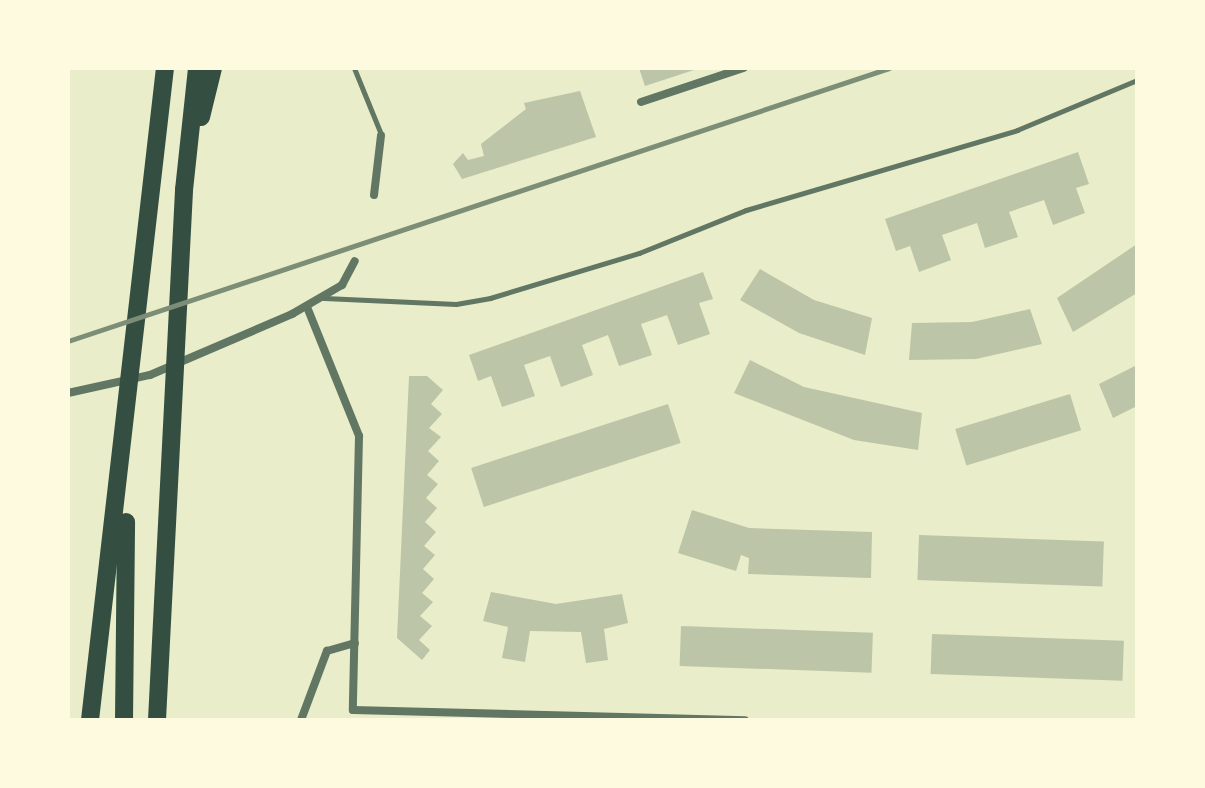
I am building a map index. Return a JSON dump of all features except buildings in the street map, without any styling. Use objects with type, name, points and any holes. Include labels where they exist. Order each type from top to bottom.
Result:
[{"type":"highway","points":[[90,720],[127,439],[149,198],[165,68]]},
{"type":"highway","points":[[170,720],[173,442],[184,190],[197,68]]},
{"type":"highway","points":[[184,190],[213,68]]},
{"type":"highway","points":[[124,720],[127,439]]},
{"type":"highway","points":[[157,720],[170,539]]},
{"type":"street","points":[[641,102],[743,68]]},
{"type":"street","points":[[374,195],[381,135]]},
{"type":"street","points":[[68,393],[150,375],[307,307],[342,285],[355,261]]},
{"type":"street","points":[[307,307],[359,436],[353,710],[745,720]]},
{"type":"street","points":[[301,720],[327,651],[355,643]]},
{"type":"lane","points":[[354,68],[381,135]]},
{"type":"lane","points":[[324,298],[456,304],[490,298],[639,253],[746,210],[1017,130],[1137,80]]},
{"type":"railway","points":[[68,341],[889,68]]}]
